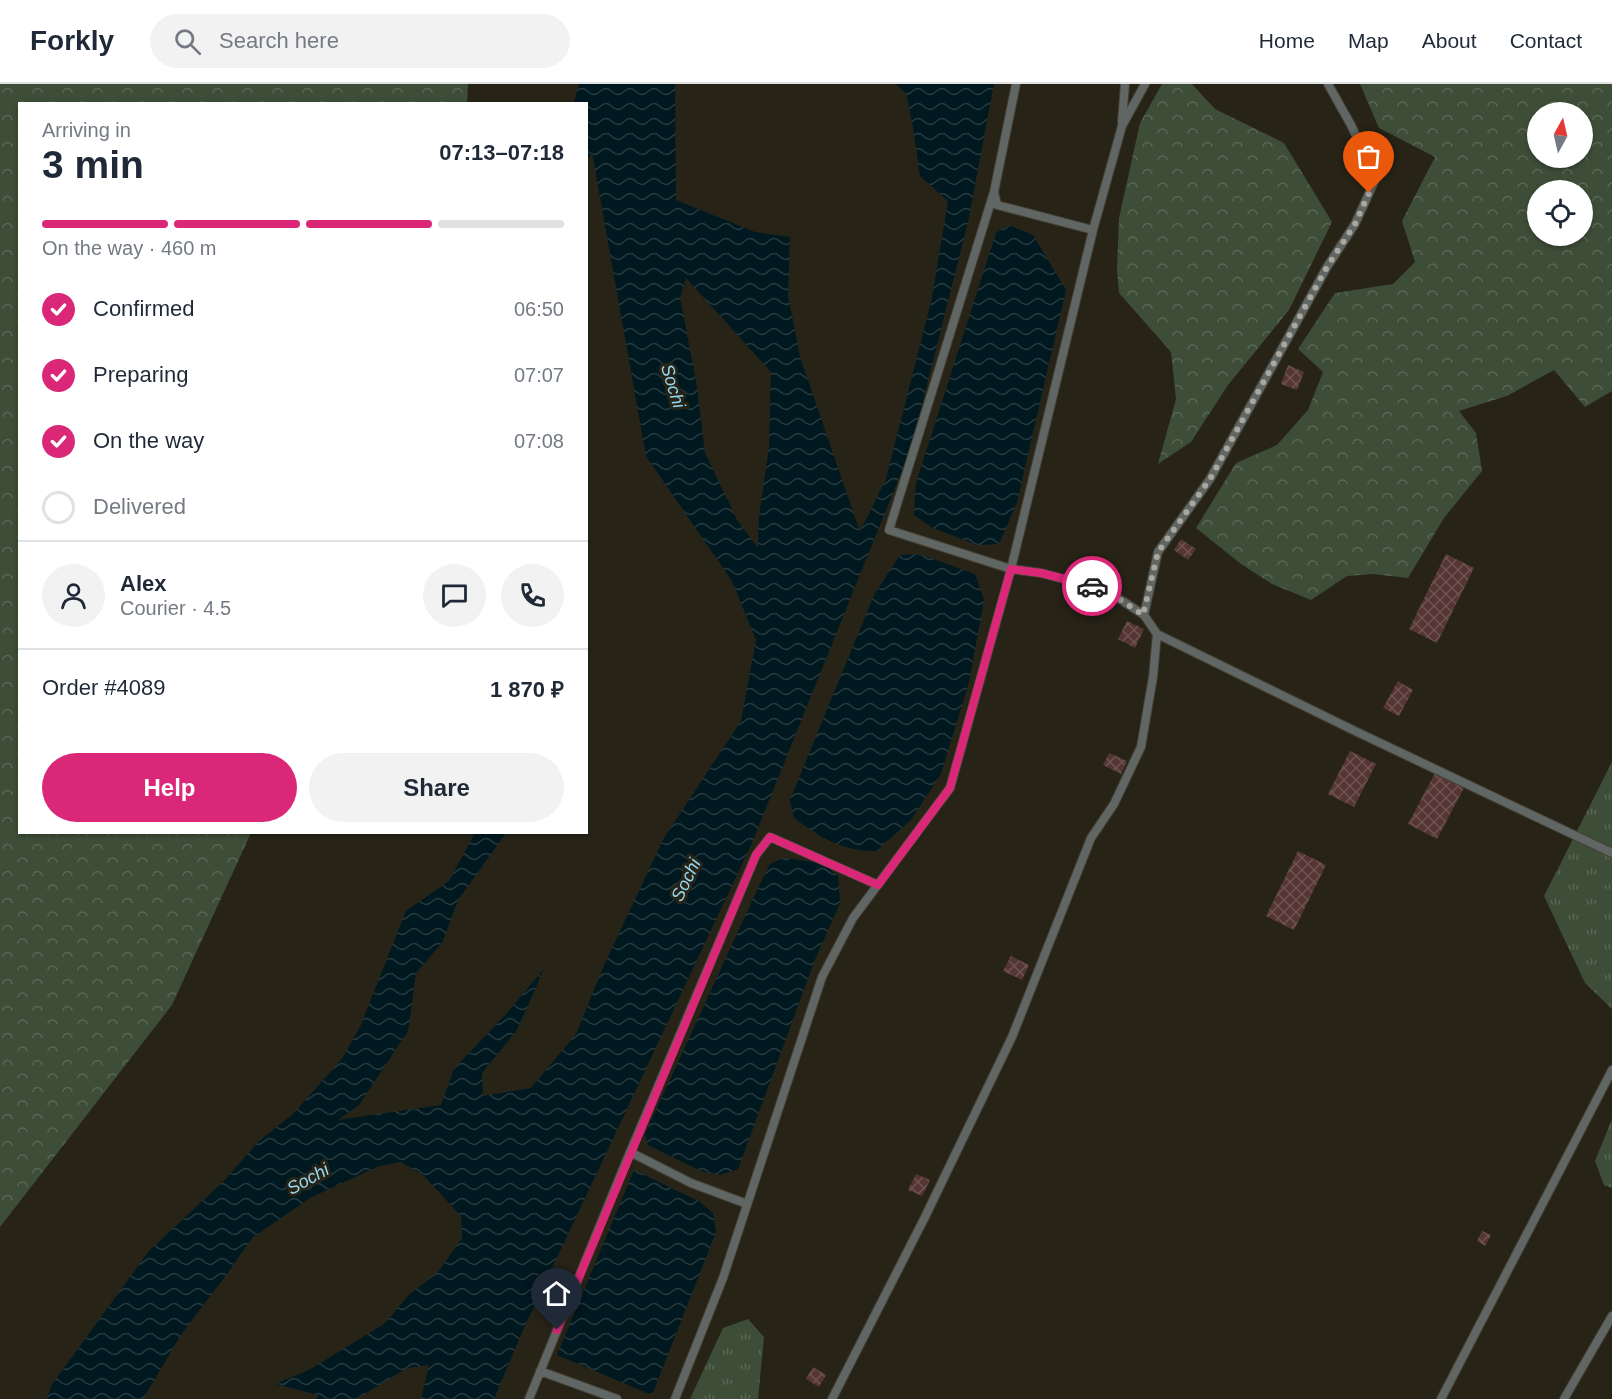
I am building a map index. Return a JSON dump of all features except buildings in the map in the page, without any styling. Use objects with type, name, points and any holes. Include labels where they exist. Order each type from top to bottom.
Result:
[{"type":"lane","points":[[1016,84],[994,192],[889,530],[1011,569],[1041,573],[1106,590],[1143,615],[1157,634],[1612,853]]},
{"type":"lane","points":[[675,1399],[723,1278],[822,977],[853,918],[950,788],[1011,569],[1093,230],[1122,126],[1125,84]]},
{"type":"lane","points":[[1122,126],[1145,84]]},
{"type":"lane","points":[[1143,615],[1158,552],[1210,479],[1327,267],[1355,224],[1376,178],[1351,125],[1328,84]]},
{"type":"lane","points":[[994,192],[997,205],[1093,230]]},
{"type":"lane","points":[[832,1399],[924,1219],[1007,1048],[1091,838],[1114,804],[1141,747],[1157,634]]},
{"type":"lane","points":[[529,1399],[630,1152],[756,855],[770,837],[878,885]]},
{"type":"lane","points":[[1441,1399],[1612,1070]]},
{"type":"lane","points":[[630,1152],[691,1183],[747,1204]]},
{"type":"lane","points":[[1564,1399],[1612,1316]]},
{"type":"lane","points":[[540,1371],[617,1399]]},
{"type":"green space","points":[[0,84],[468,84],[467,102],[18,102],[18,834],[251,834],[172,1005],[0,1227]]},
{"type":"green space","points":[[1162,84],[1192,84],[1215,109],[1284,143],[1332,222],[1289,310],[1228,385],[1191,442],[1158,464],[1176,399],[1171,352],[1119,293],[1117,270],[1119,218],[1140,123]]},
{"type":"green space","points":[[1360,84],[1612,84],[1612,391],[1585,407],[1554,370],[1507,396],[1459,411],[1476,433],[1482,471],[1444,518],[1408,578],[1373,574],[1347,576],[1311,600],[1272,584],[1241,564],[1196,528],[1236,463],[1277,445],[1308,410],[1323,372],[1298,349],[1335,293],[1393,284],[1415,262],[1402,221],[1435,157],[1379,128]]},
{"type":"green space","points":[[1612,762],[1612,1009],[1585,983],[1544,896]]},
{"type":"green space","points":[[1612,1119],[1612,1188],[1604,1185],[1595,1161]]},
{"type":"green space","points":[[748,1319],[764,1337],[758,1399],[690,1399],[723,1328]]},
{"type":"water","name":"Sochi","points":[[579,84],[675,84],[676,200],[755,232],[790,237],[788,295],[800,357],[860,532],[886,479],[932,298],[948,201],[920,176],[906,93],[896,84],[994,84],[968,222],[911,448],[751,845],[523,1330],[494,1399],[421,1399],[429,1365],[407,1368],[356,1399],[316,1399],[319,1395],[275,1384],[309,1370],[384,1324],[409,1295],[439,1271],[462,1238],[461,1216],[423,1175],[401,1162],[379,1166],[310,1198],[252,1238],[182,1333],[143,1399],[47,1399],[51,1386],[149,1251],[224,1181],[258,1142],[293,1114],[342,1059],[360,1027],[406,911],[449,881],[474,834],[505,834],[458,900],[442,943],[416,973],[408,1031],[359,1105],[338,1120],[441,1105],[454,1069],[507,1013],[544,969],[517,1030],[482,1073],[483,1096],[531,1088],[576,1034],[605,963],[664,838],[741,721],[756,640],[732,581],[646,456],[592,152],[588,159],[588,102],[574,102]],"holes":[[[686,278],[771,372],[769,447],[759,516],[758,548],[737,520],[705,453],[696,381],[680,298]]]},
{"type":"water","points":[[1008,225],[1033,235],[1066,290],[1017,502],[999,544],[977,545],[931,527],[914,515],[916,483],[996,233]]},
{"type":"water","points":[[919,554],[975,574],[984,600],[969,682],[941,774],[911,820],[876,851],[853,849],[832,842],[794,818],[790,800],[874,595],[900,555]]},
{"type":"water","points":[[783,858],[822,863],[838,876],[840,903],[816,957],[738,1169],[720,1175],[701,1171],[648,1145],[645,1134],[770,864]]},
{"type":"water","points":[[634,1170],[700,1202],[713,1213],[716,1232],[652,1395],[557,1355]]},
{"type":"way so far","points":[[1092,586],[1106,590],[1143,615],[1158,552],[1210,479],[1327,267],[1355,224],[1369,193]]},
{"type":"route","points":[[557,1330],[756,855],[770,837],[878,885],[950,788],[1011,569],[1041,573],[1092,586]]}]
